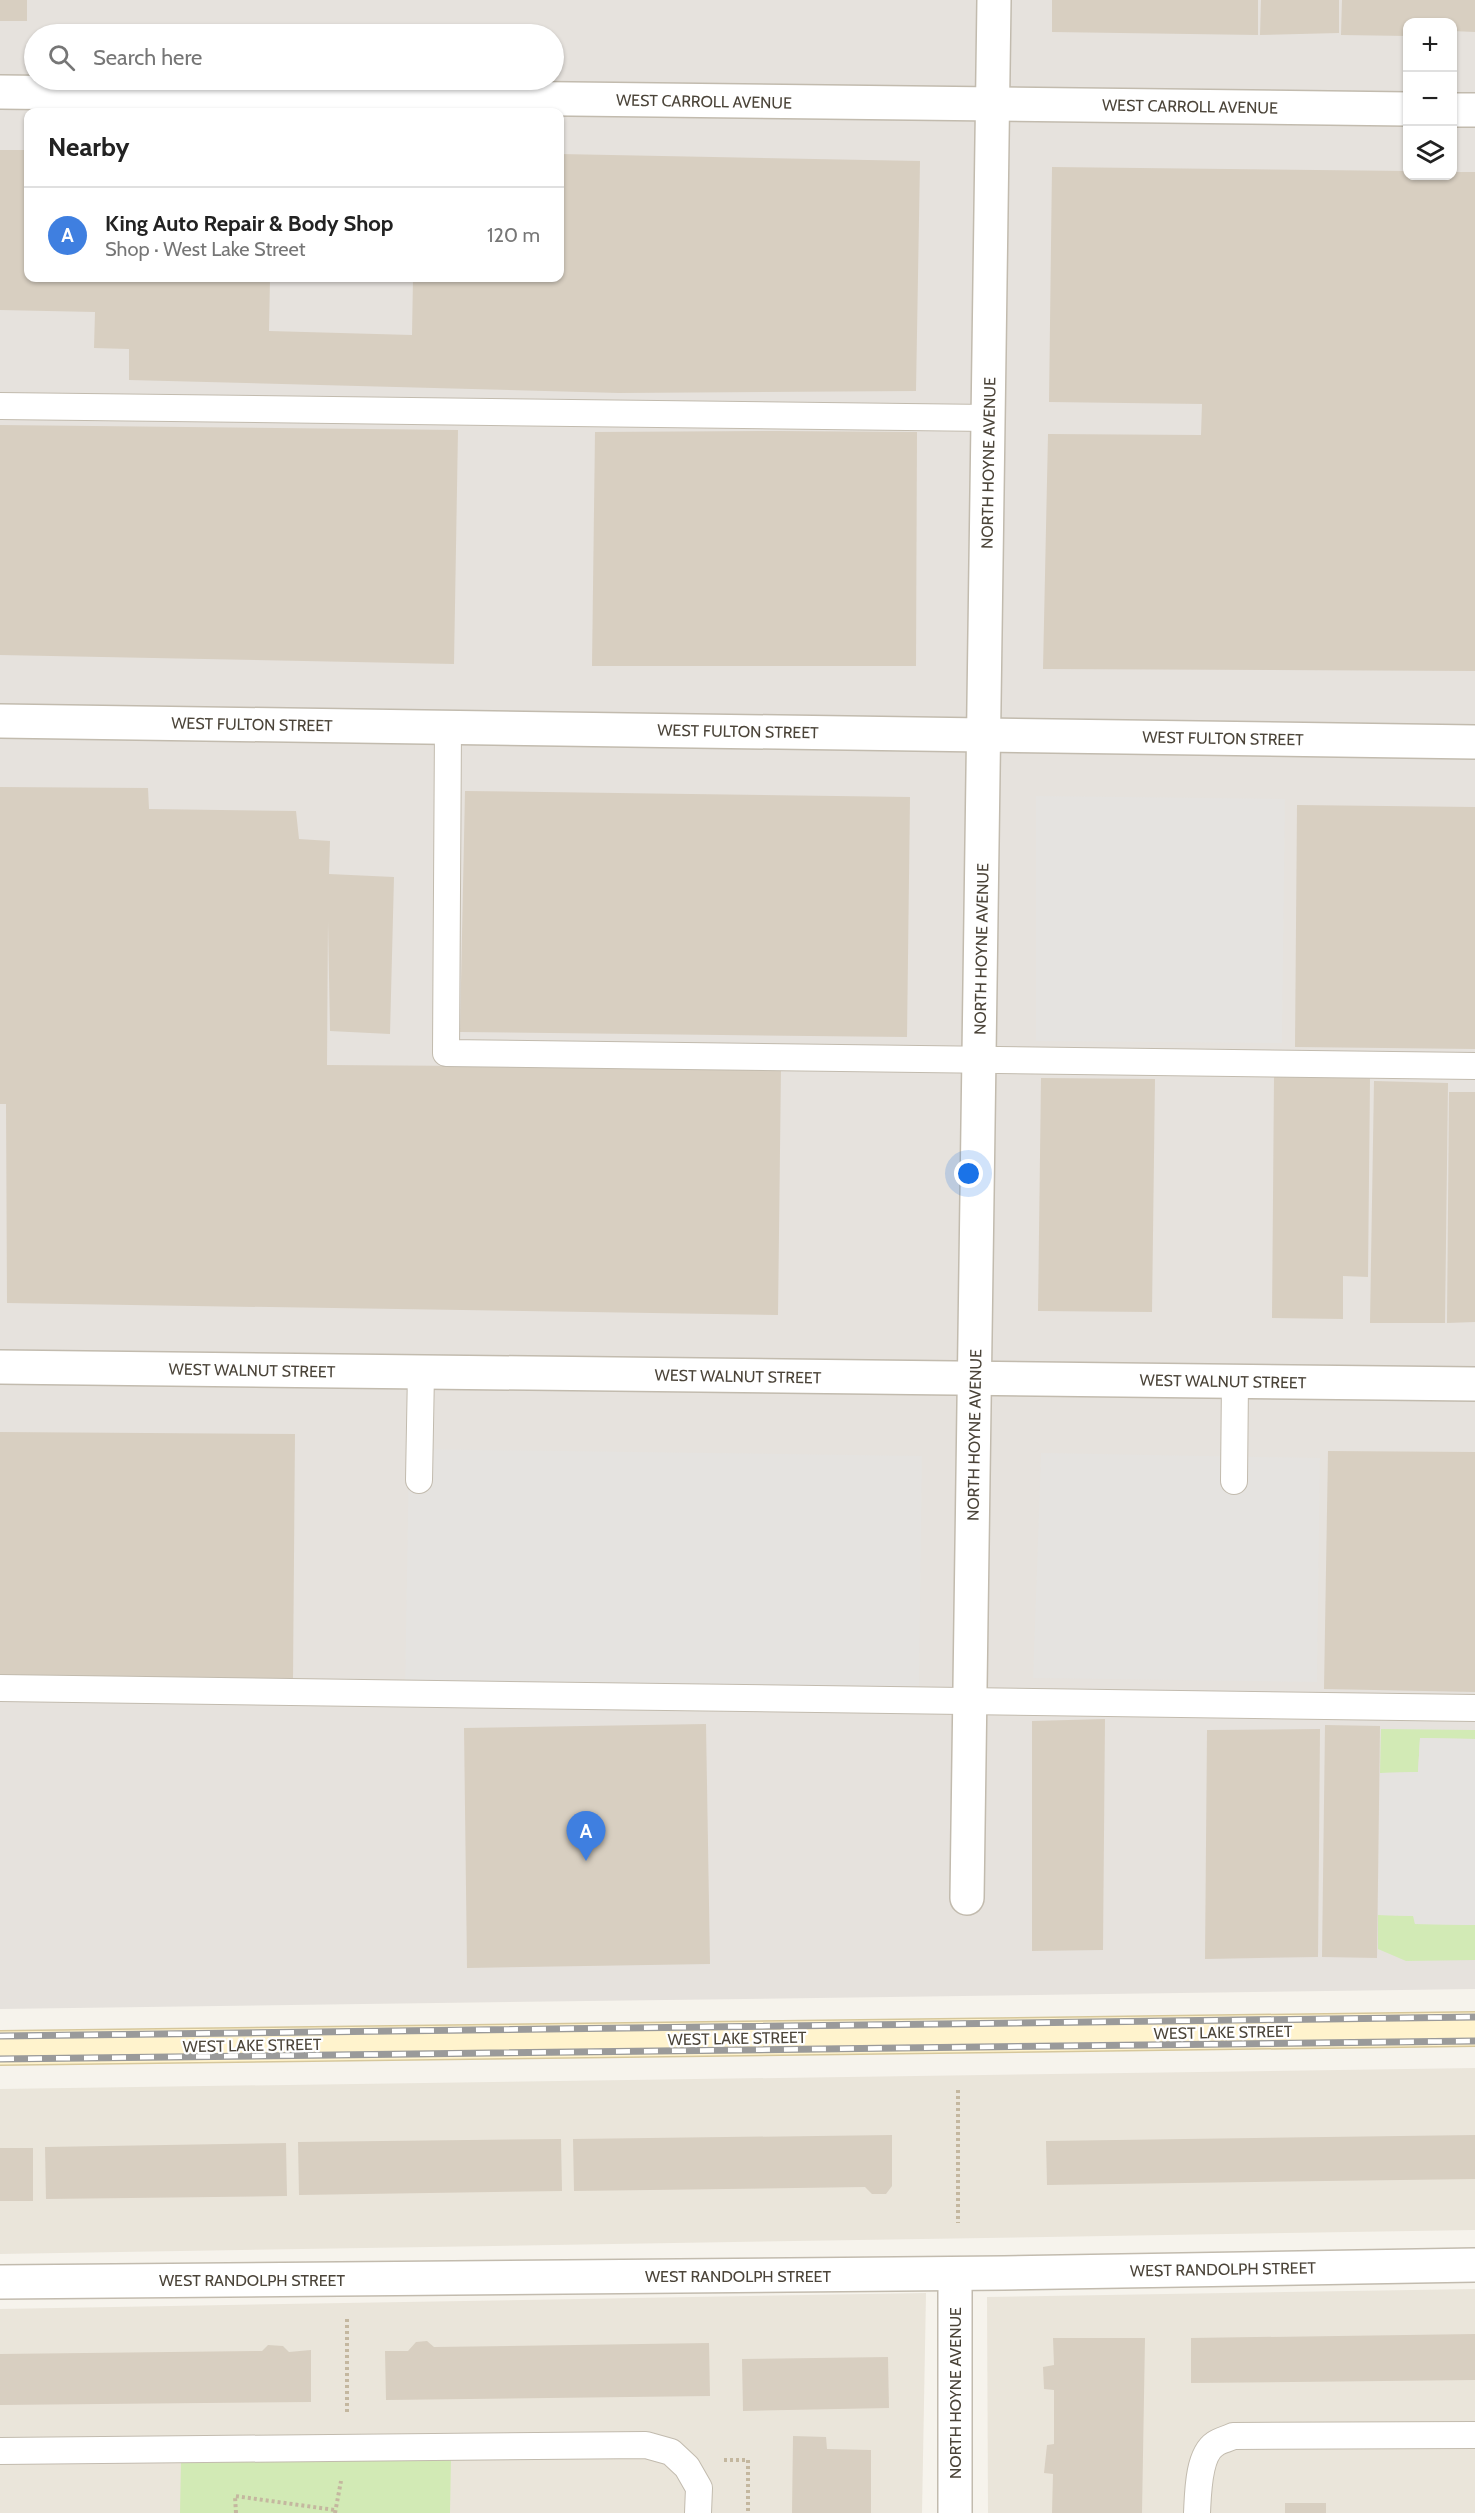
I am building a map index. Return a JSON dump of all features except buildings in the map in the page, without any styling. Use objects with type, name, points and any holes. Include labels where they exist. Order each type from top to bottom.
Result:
[{"type":"main road","name":"WEST LAKE STREET","points":[[0,2048],[1475,2028]]},
{"type":"street","name":"NORTH HOYNE AVENUE","points":[[968,1898],[994,0]]},
{"type":"street","name":"WEST CARROLL AVENUE","points":[[0,92],[1403,109]]},
{"type":"street","points":[[1457,110],[1475,110]]},
{"type":"street","name":"WEST FULTON STREET","points":[[0,721],[1475,742]]},
{"type":"street","name":"WEST WALNUT STREET","points":[[0,1367],[1475,1384]]},
{"type":"street","name":"WEST RANDOLPH STREET","points":[[0,2282],[955,2274],[1475,2265]]},
{"type":"street","name":"NORTH HOYNE AVENUE","points":[[955,2274],[955,2513]]},
{"type":"lane","points":[[0,406],[989,418]]},
{"type":"lane","points":[[448,727],[446,1053],[1475,1066]]},
{"type":"lane","points":[[419,1480],[421,1372]]},
{"type":"lane","points":[[1234,1481],[1235,1382]]},
{"type":"lane","points":[[0,1688],[1475,1708]]},
{"type":"lane","points":[[1197,2513],[1199,2480],[1205,2458],[1213,2445],[1233,2436],[1475,2435]]},
{"type":"lane","points":[[0,2451],[646,2445],[672,2452],[687,2467],[699,2488],[698,2513]]},
{"type":"path","points":[[958,2090],[958,2223]]},
{"type":"path","points":[[236,2513],[235,2496],[335,2510]]},
{"type":"shaded area","points":[[0,0],[1475,0],[1475,1989],[0,2009]]},
{"type":"shaded area","points":[[1036,796],[1285,799],[1282,1043],[1036,1041]]},
{"type":"shaded area","points":[[409,1449],[922,1456],[919,1695],[405,1688]]},
{"type":"shaded area","points":[[1041,1453],[1320,1458],[1317,1682],[1033,1678]]},
{"type":"shaded area","points":[[1420,1738],[1475,1739],[1475,1925],[1415,1924],[1413,1916],[1378,1915],[1380,1773],[1418,1772]]},
{"type":"shaded area","points":[[1475,2068],[1475,2230],[0,2254],[0,2089]]},
{"type":"shaded area","points":[[1475,2289],[1475,2513],[988,2513],[987,2297]]},
{"type":"shaded area","points":[[926,2293],[922,2513],[0,2513],[0,2309]]},
{"type":"green space","points":[[1381,1729],[1475,1730],[1475,1739],[1420,1738],[1418,1772],[1380,1773]]},
{"type":"green space","points":[[1378,1915],[1414,1916],[1415,1924],[1475,1925],[1475,1960],[1406,1961],[1378,1949]]},
{"type":"green space","points":[[451,2458],[450,2513],[180,2513],[181,2461]]},
{"type":"railway","points":[[0,2036],[1475,2017]]},
{"type":"railway","points":[[0,2059],[1475,2041]]},
{"type":"place","name":"King Auto Repair & Body Shop","points":[[586,1861]]}]
